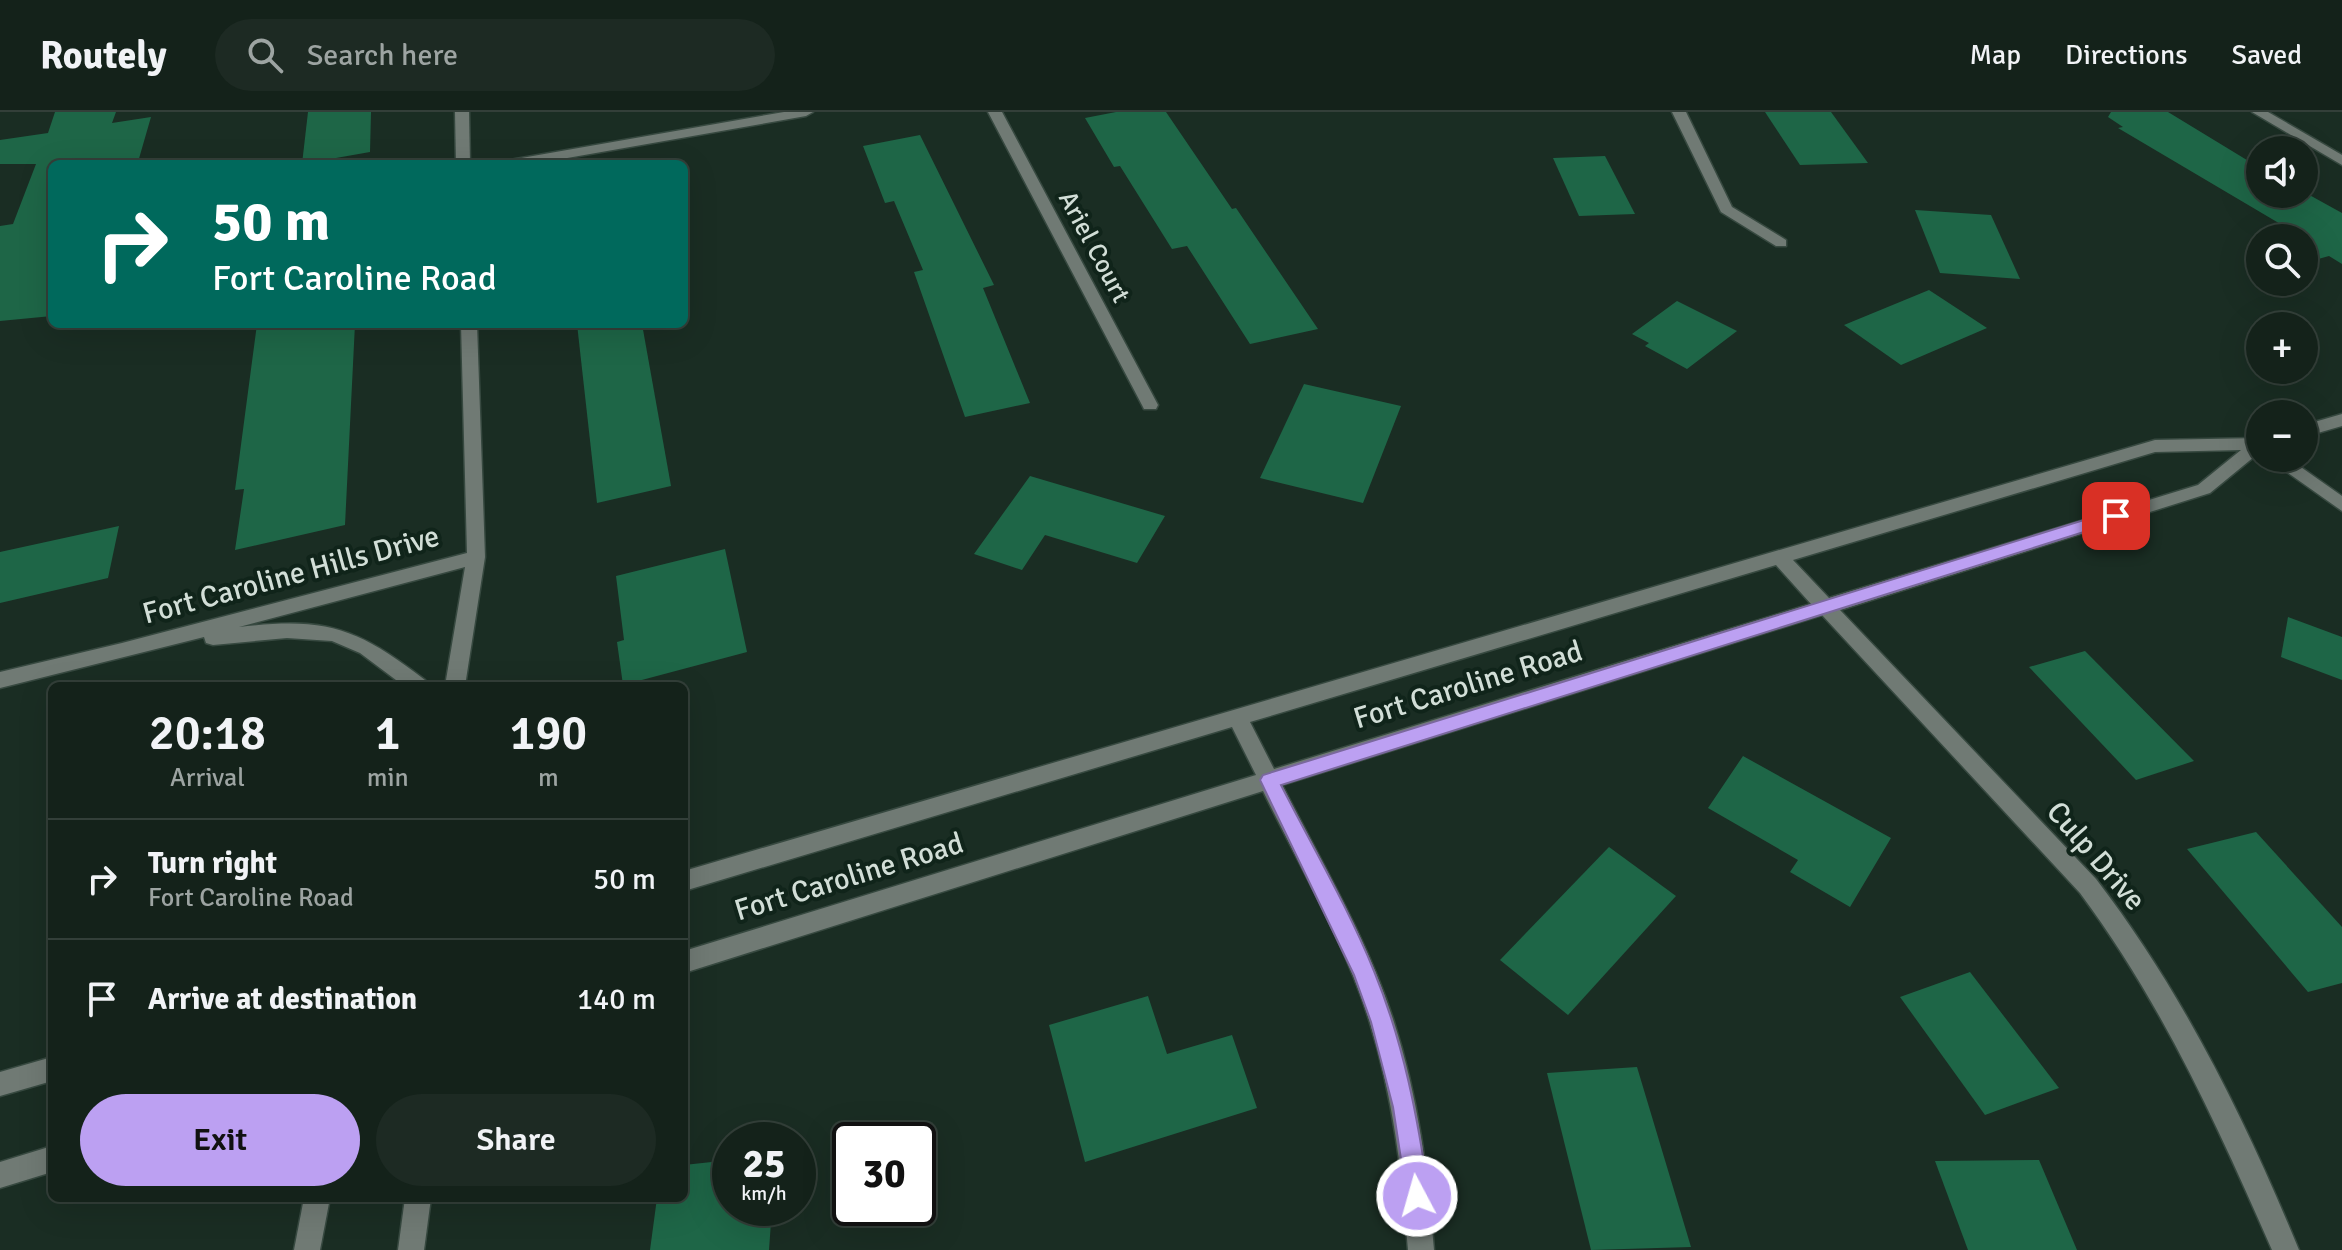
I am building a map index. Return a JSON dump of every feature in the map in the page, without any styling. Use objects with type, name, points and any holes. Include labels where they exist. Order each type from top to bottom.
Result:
[{"type":"street","points":[[462,112],[463,160]]},
{"type":"street","points":[[533,160],[806,112]]},
{"type":"street","name":"Ariel Court","points":[[995,112],[1150,405]]},
{"type":"street","points":[[1679,112],[1726,209],[1781,243]]},
{"type":"street","points":[[2259,112],[2342,161]]},
{"type":"street","points":[[456,682],[476,557],[469,328]]},
{"type":"street","points":[[2318,427],[2342,420]]},
{"type":"street","name":"Fort Caroline Road","points":[[688,880],[2155,446],[2246,445]]},
{"type":"street","name":"Fort Caroline Road","points":[[688,961],[2204,489],[2246,455]]},
{"type":"street","points":[[2296,472],[2342,505]]},
{"type":"street","name":"Fort Caroline Hills Drive","points":[[0,680],[122,651],[476,557]]},
{"type":"street","name":"Culp Drive","points":[[1779,557],[2088,886],[2118,923],[2171,1005],[2195,1049],[2286,1250]]},
{"type":"street","name":"Fort Caroline Hills Drive","points":[[122,651],[266,631],[334,634],[376,654],[413,682]]},
{"type":"street","points":[[1238,718],[1364,973],[1382,1022],[1404,1107],[1415,1170],[1421,1250]]},
{"type":"street","points":[[0,1084],[48,1070]]},
{"type":"street","points":[[0,1175],[48,1160]]},
{"type":"street","points":[[307,1250],[316,1202]]},
{"type":"street","points":[[411,1250],[417,1202]]},
{"type":"building","points":[[55,112],[116,112],[112,123],[151,117],[139,160],[48,160],[48,316],[0,321],[0,226],[13,224],[36,164],[0,164],[0,140],[48,133]]},
{"type":"building","points":[[308,112],[371,112],[370,152],[325,160],[302,160]]},
{"type":"building","points":[[1116,112],[1166,112],[1318,329],[1250,344],[1187,246],[1172,249],[1120,166],[1114,167],[1085,118]]},
{"type":"building","points":[[1765,112],[1831,112],[1868,163],[1800,165]]},
{"type":"building","points":[[2111,112],[2168,112],[2246,159],[2246,204],[2118,128],[2123,127],[2108,117]]},
{"type":"building","points":[[920,135],[994,285],[983,288],[1030,403],[965,417],[914,272],[923,270],[894,201],[885,203],[863,146]]},
{"type":"building","points":[[1605,156],[1635,214],[1579,216],[1553,158]]},
{"type":"building","points":[[2318,200],[2342,213],[2342,264],[2329,256],[2318,259],[2318,224],[2280,224],[2253,208],[2318,208]]},
{"type":"building","points":[[1915,210],[1991,215],[2020,279],[1940,273]]},
{"type":"building","points":[[1929,290],[1987,328],[1901,365],[1844,325]]},
{"type":"building","points":[[1677,301],[1737,331],[1687,369],[1645,346],[1649,343],[1632,334]]},
{"type":"building","points":[[256,328],[355,328],[345,525],[235,550],[244,489],[235,490]]},
{"type":"building","points":[[577,328],[643,328],[671,486],[597,503]]},
{"type":"building","points":[[1304,384],[1401,406],[1363,503],[1260,478]]},
{"type":"building","points":[[1030,476],[1165,516],[1137,563],[1045,535],[1022,570],[974,554]]},
{"type":"building","points":[[119,526],[108,578],[0,603],[0,552]]},
{"type":"building","points":[[725,549],[747,652],[634,682],[623,682],[617,642],[624,640],[616,576]]},
{"type":"building","points":[[2288,617],[2342,637],[2342,680],[2281,657]]},
{"type":"building","points":[[2085,651],[2194,761],[2136,780],[2029,667]]},
{"type":"building","points":[[1743,756],[1891,838],[1850,907],[1790,872],[1798,860],[1708,808]]},
{"type":"building","points":[[2256,832],[2342,927],[2342,983],[2308,992],[2187,849]]},
{"type":"building","points":[[1609,847],[1676,896],[1568,1015],[1500,960]]},
{"type":"building","points":[[1970,972],[2059,1088],[1985,1115],[1900,997]]},
{"type":"building","points":[[1148,996],[1167,1054],[1232,1035],[1257,1108],[1085,1162],[1049,1025]]},
{"type":"building","points":[[1637,1067],[1691,1247],[1591,1250],[1547,1073]]},
{"type":"building","points":[[2039,1160],[2077,1250],[1968,1250],[1935,1161]]},
{"type":"building","points":[[712,1162],[712,1226],[771,1226],[769,1250],[650,1250],[656,1202],[688,1202],[688,1165]]},
{"type":"route","points":[[1417,1196],[1404,1107],[1382,1022],[1364,973],[1269,780],[2116,516]]}]
